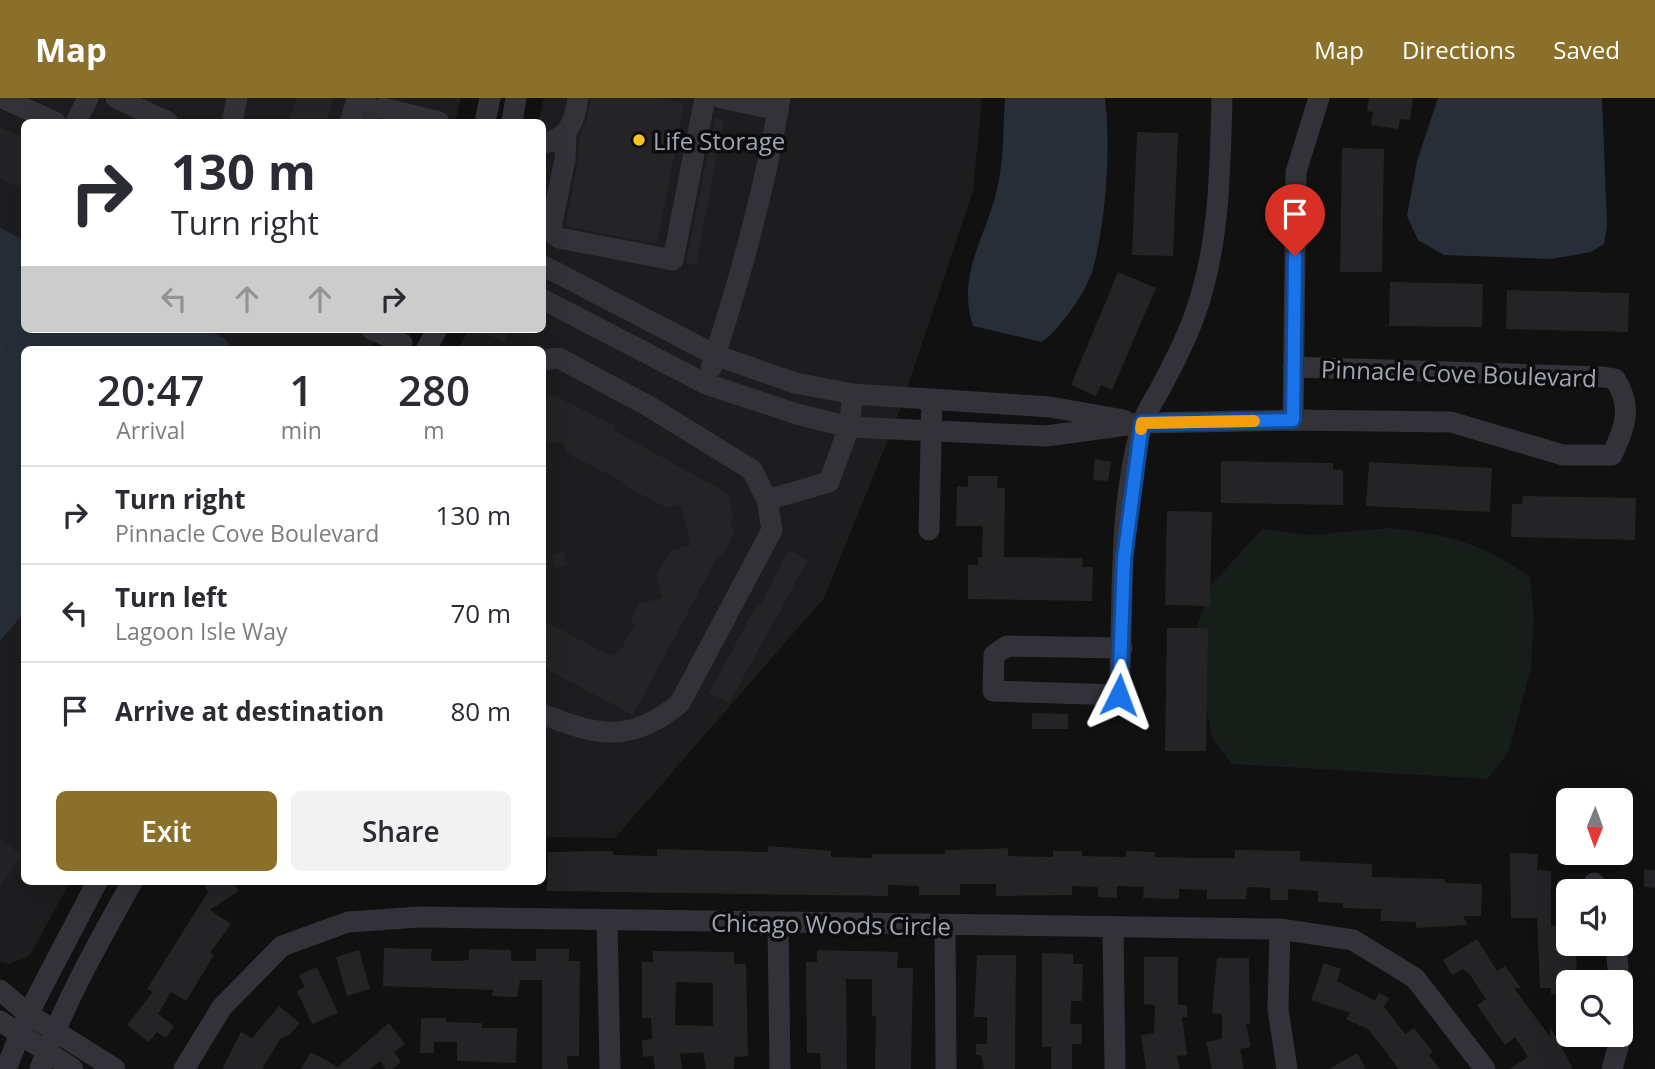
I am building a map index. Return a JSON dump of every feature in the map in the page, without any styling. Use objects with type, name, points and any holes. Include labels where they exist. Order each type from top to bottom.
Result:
[{"type":"street","points":[[2,98],[48,119]]},
{"type":"street","points":[[78,119],[88,98]]},
{"type":"street","points":[[116,98],[157,119]]},
{"type":"street","points":[[233,119],[237,98]]},
{"type":"street","points":[[486,119],[490,98]]},
{"type":"street","points":[[512,119],[516,98]]},
{"type":"street","points":[[546,143],[554,142],[566,133],[575,118],[578,98]]},
{"type":"street","points":[[566,133],[565,159],[553,233],[559,238],[673,260],[705,98]]},
{"type":"street","points":[[706,384],[741,275],[767,178],[779,104],[721,98]]},
{"type":"street","points":[[1122,648],[1007,646],[994,655],[993,691],[1119,695],[1122,648],[1124,559],[1142,423],[1195,314],[1214,241],[1220,188],[1222,98]]},
{"type":"street","points":[[1293,420],[1296,172],[1319,98]]},
{"type":"street","points":[[366,111],[428,115]]},
{"type":"street","name":"Pinnacle Cove Boulevard","points":[[546,267],[715,355],[795,383],[853,394],[1049,407],[1142,423]]},
{"type":"street","points":[[588,323],[602,296]]},
{"type":"street","name":"Pinnacle Cove Boulevard","points":[[546,301],[706,384],[797,414],[849,427],[1046,436],[1142,423],[1293,420],[1451,422],[1563,455],[1612,455],[1625,428],[1624,394],[1615,379],[1293,367]]},
{"type":"street","points":[[382,333],[403,341]]},
{"type":"street","points":[[546,360],[559,358],[650,407],[752,470],[767,500],[772,530],[680,703],[658,722],[631,732],[586,731],[546,716]]},
{"type":"street","points":[[767,500],[828,482],[849,427],[853,394]]},
{"type":"street","points":[[929,530],[932,399]]},
{"type":"street","points":[[6,1069],[28,1014],[95,885]]},
{"type":"street","points":[[43,1061],[54,1030],[93,950],[130,885]]},
{"type":"street","name":"Chicago Woods Circle","points":[[184,1069],[222,1007],[282,946],[348,922],[420,917],[1280,929],[1353,940],[1415,978],[1485,1069]]},
{"type":"street","points":[[607,920],[610,1069]]},
{"type":"street","points":[[778,923],[780,1069]]},
{"type":"street","points":[[945,926],[946,1069]]},
{"type":"street","points":[[1113,926],[1115,1069]]},
{"type":"street","points":[[1280,929],[1278,1009],[1287,1069]]},
{"type":"street","points":[[0,990],[28,1014],[115,1069]]},
{"type":"street","points":[[0,1021],[19,1034],[43,1061],[73,1069]]},
{"type":"street","points":[[1612,1069],[1618,1047]]},
{"type":"shaded area","points":[[0,98],[461,98],[456,119],[21,119],[21,333],[378,333],[372,346],[21,346],[21,885],[68,885],[30,955],[10,964],[0,962]]},
{"type":"shaded area","points":[[544,98],[982,98],[973,191],[898,415],[824,598],[615,838],[546,837],[546,346],[460,346],[466,333],[546,333],[546,119],[539,119]]},
{"type":"shaded area","points":[[1005,98],[1105,98],[1106,184],[1093,269],[1072,309],[1042,342],[973,326],[969,306],[971,270],[999,180]]},
{"type":"shaded area","points":[[1438,98],[1602,98],[1607,225],[1604,244],[1591,252],[1552,259],[1444,255],[1418,240],[1407,216],[1417,161]]},
{"type":"shaded area","points":[[0,228],[21,238],[21,333],[214,333],[225,339],[229,346],[21,346],[21,616],[0,641]]},
{"type":"shaded area","points":[[1390,528],[1463,542],[1495,556],[1530,577],[1534,617],[1531,668],[1509,751],[1488,779],[1232,764],[1212,738],[1193,637],[1211,585],[1262,529],[1310,535]]},
{"type":"building","points":[[296,98],[333,98],[327,119],[290,119]]},
{"type":"building","points":[[591,98],[659,98],[684,103],[657,244],[565,226],[578,161],[579,136],[587,119]]},
{"type":"building","points":[[1369,98],[1413,98],[1410,120],[1400,119],[1398,129],[1371,125],[1373,112],[1367,111]]},
{"type":"building","points":[[715,118],[724,120],[696,264],[686,263]]},
{"type":"building","points":[[0,127],[21,136],[21,188],[0,179]]},
{"type":"building","points":[[1137,132],[1178,133],[1173,256],[1132,255]]},
{"type":"building","points":[[1342,148],[1384,149],[1382,272],[1340,272]]},
{"type":"building","points":[[1118,272],[1156,288],[1112,390],[1101,385],[1096,396],[1071,385]]},
{"type":"building","points":[[1390,282],[1483,284],[1482,327],[1389,326]]},
{"type":"building","points":[[1507,290],[1629,293],[1628,332],[1506,329]]},
{"type":"building","points":[[484,333],[509,333],[505,342]]},
{"type":"building","points":[[555,396],[615,426],[615,431],[727,493],[734,519],[730,520],[734,534],[722,557],[718,556],[633,715],[546,669],[546,622],[609,655],[620,651],[635,624],[630,621],[639,604],[662,598],[656,576],[670,551],[691,545],[680,505],[667,508],[623,485],[625,483],[565,452],[564,442],[546,443],[546,397]]},
{"type":"building","points":[[1095,459],[1111,462],[1108,481],[1093,480]]},
{"type":"building","points":[[1221,461],[1333,463],[1333,470],[1343,470],[1343,505],[1221,503]]},
{"type":"building","points":[[1369,462],[1492,468],[1490,512],[1366,506]]},
{"type":"building","points":[[968,476],[998,476],[997,488],[1005,488],[1004,557],[1083,558],[1082,567],[1093,567],[1092,601],[968,599],[968,565],[978,565],[978,557],[982,557],[983,526],[956,526],[957,486],[968,487]]},
{"type":"building","points":[[1523,496],[1636,498],[1635,540],[1511,537],[1512,504],[1522,504]]},
{"type":"building","points":[[1167,511],[1212,512],[1210,606],[1165,605]]},
{"type":"building","points":[[788,550],[808,560],[729,703],[709,693],[758,603],[761,604]]},
{"type":"building","points":[[564,551],[568,565],[554,568],[551,555]]},
{"type":"building","points":[[1167,628],[1208,628],[1206,751],[1165,751]]},
{"type":"building","points":[[1032,713],[1068,714],[1068,729],[1032,729]]},
{"type":"building","points":[[0,839],[21,856],[0,887]]},
{"type":"building","points":[[768,846],[831,851],[831,857],[872,858],[872,854],[945,854],[945,850],[1008,848],[1008,856],[1053,857],[1053,851],[1082,851],[1082,856],[1126,857],[1126,851],[1155,852],[1155,857],[1235,858],[1235,850],[1300,851],[1300,861],[1372,864],[1372,877],[1445,879],[1445,883],[1482,884],[1481,916],[1463,916],[1468,925],[1416,928],[1416,922],[1381,921],[1381,909],[1343,908],[1343,903],[1318,902],[1318,891],[1288,889],[1288,900],[1270,900],[1270,888],[1247,887],[1246,899],[1207,899],[1207,890],[1179,889],[1179,899],[1143,898],[1144,887],[1117,886],[1117,898],[1098,897],[1098,887],[1072,886],[1072,895],[996,896],[996,884],[960,884],[960,895],[919,895],[919,886],[888,885],[888,896],[547,891],[548,852],[613,851],[613,855],[657,856],[657,849],[768,852]]},
{"type":"building","points":[[1510,853],[1538,854],[1537,870],[1551,871],[1551,926],[1556,926],[1556,956],[1576,956],[1577,970],[1556,970],[1556,994],[1551,994],[1551,988],[1540,988],[1537,918],[1511,918]]},
{"type":"building","points":[[1644,869],[1655,870],[1655,888],[1644,887]]},
{"type":"building","points":[[204,885],[235,885],[239,891],[210,910],[231,924],[210,953],[214,955],[186,1001],[171,992],[158,1014],[174,1026],[166,1038],[157,1032],[149,1042],[127,1025],[153,992],[147,989],[208,892]]},
{"type":"building","points":[[1477,939],[1497,971],[1505,966],[1521,988],[1514,988],[1550,1037],[1550,1026],[1556,1037],[1556,1047],[1561,1047],[1573,1069],[1509,1069],[1528,1057],[1515,1037],[1505,1045],[1494,1030],[1477,1005],[1486,999],[1470,975],[1463,969],[1452,975],[1443,960]]},
{"type":"building","points":[[384,948],[432,949],[431,961],[469,960],[469,949],[511,950],[511,961],[536,961],[536,949],[569,949],[569,961],[580,961],[579,1056],[567,1056],[568,1069],[542,1069],[542,980],[520,980],[517,997],[492,996],[493,990],[383,986]]},
{"type":"building","points":[[359,950],[370,989],[347,996],[336,957]]},
{"type":"building","points":[[817,950],[898,952],[897,968],[913,968],[911,1069],[875,1069],[876,1016],[872,1016],[872,979],[846,979],[847,1069],[821,1069],[820,1053],[807,1053],[806,962],[817,962]]},
{"type":"building","points":[[653,951],[734,952],[734,964],[746,964],[748,1056],[734,1057],[734,1069],[706,1069],[703,1052],[680,1054],[682,1069],[655,1069],[653,1056],[643,1057],[642,1040],[652,1039],[651,1018],[642,1018],[642,962],[653,962]],"holes":[[[676,982],[713,983],[713,1026],[675,1025]]]},
{"type":"building","points":[[1042,953],[1073,954],[1073,964],[1083,964],[1082,1001],[1071,1001],[1070,1024],[1082,1024],[1082,1044],[1072,1044],[1072,1069],[1051,1069],[1051,1047],[1042,1047]]},
{"type":"building","points":[[977,955],[1016,955],[1015,1069],[984,1069],[981,1055],[976,1055],[976,1044],[987,1044],[987,1017],[974,1017]]},
{"type":"building","points":[[1144,957],[1178,957],[1178,1005],[1187,1005],[1187,1018],[1182,1017],[1187,1055],[1177,1056],[1180,1069],[1146,1069],[1141,1035],[1154,1033],[1155,1005],[1144,1004]]},
{"type":"building","points":[[1217,958],[1249,958],[1250,1024],[1246,1024],[1251,1047],[1240,1049],[1244,1069],[1212,1069],[1206,1042],[1222,1039],[1222,1014],[1212,1013]]},
{"type":"building","points":[[1324,963],[1341,969],[1337,981],[1375,1001],[1379,993],[1389,998],[1384,1007],[1405,1034],[1414,1028],[1433,1052],[1429,1055],[1440,1069],[1399,1069],[1369,1030],[1346,1019],[1350,1013],[1311,1000]]},
{"type":"building","points":[[317,967],[338,1013],[312,1024],[297,991],[305,987],[299,975]]},
{"type":"building","points":[[279,1006],[300,1023],[290,1034],[280,1039],[262,1069],[222,1069],[241,1032],[252,1038]]},
{"type":"building","points":[[421,1018],[482,1023],[482,1028],[517,1028],[516,1063],[457,1061],[457,1042],[434,1042],[434,1053],[420,1053]]},
{"type":"building","points":[[389,1023],[405,1044],[394,1052],[401,1062],[392,1069],[386,1069],[380,1061],[370,1069],[301,1069],[311,1052],[338,1067]]},
{"type":"building","points":[[1357,1053],[1366,1069],[1329,1069]]},
{"type":"tunnel","points":[[363,114],[379,119]]},
{"type":"slow traffic","points":[[1141,429],[1142,423],[1254,421]]},
{"type":"place","name":"Life Storage","points":[[639,140]]},
{"type":"route","points":[[1119,695],[1124,559],[1132,478],[1142,423],[1293,420],[1295,256]]}]
